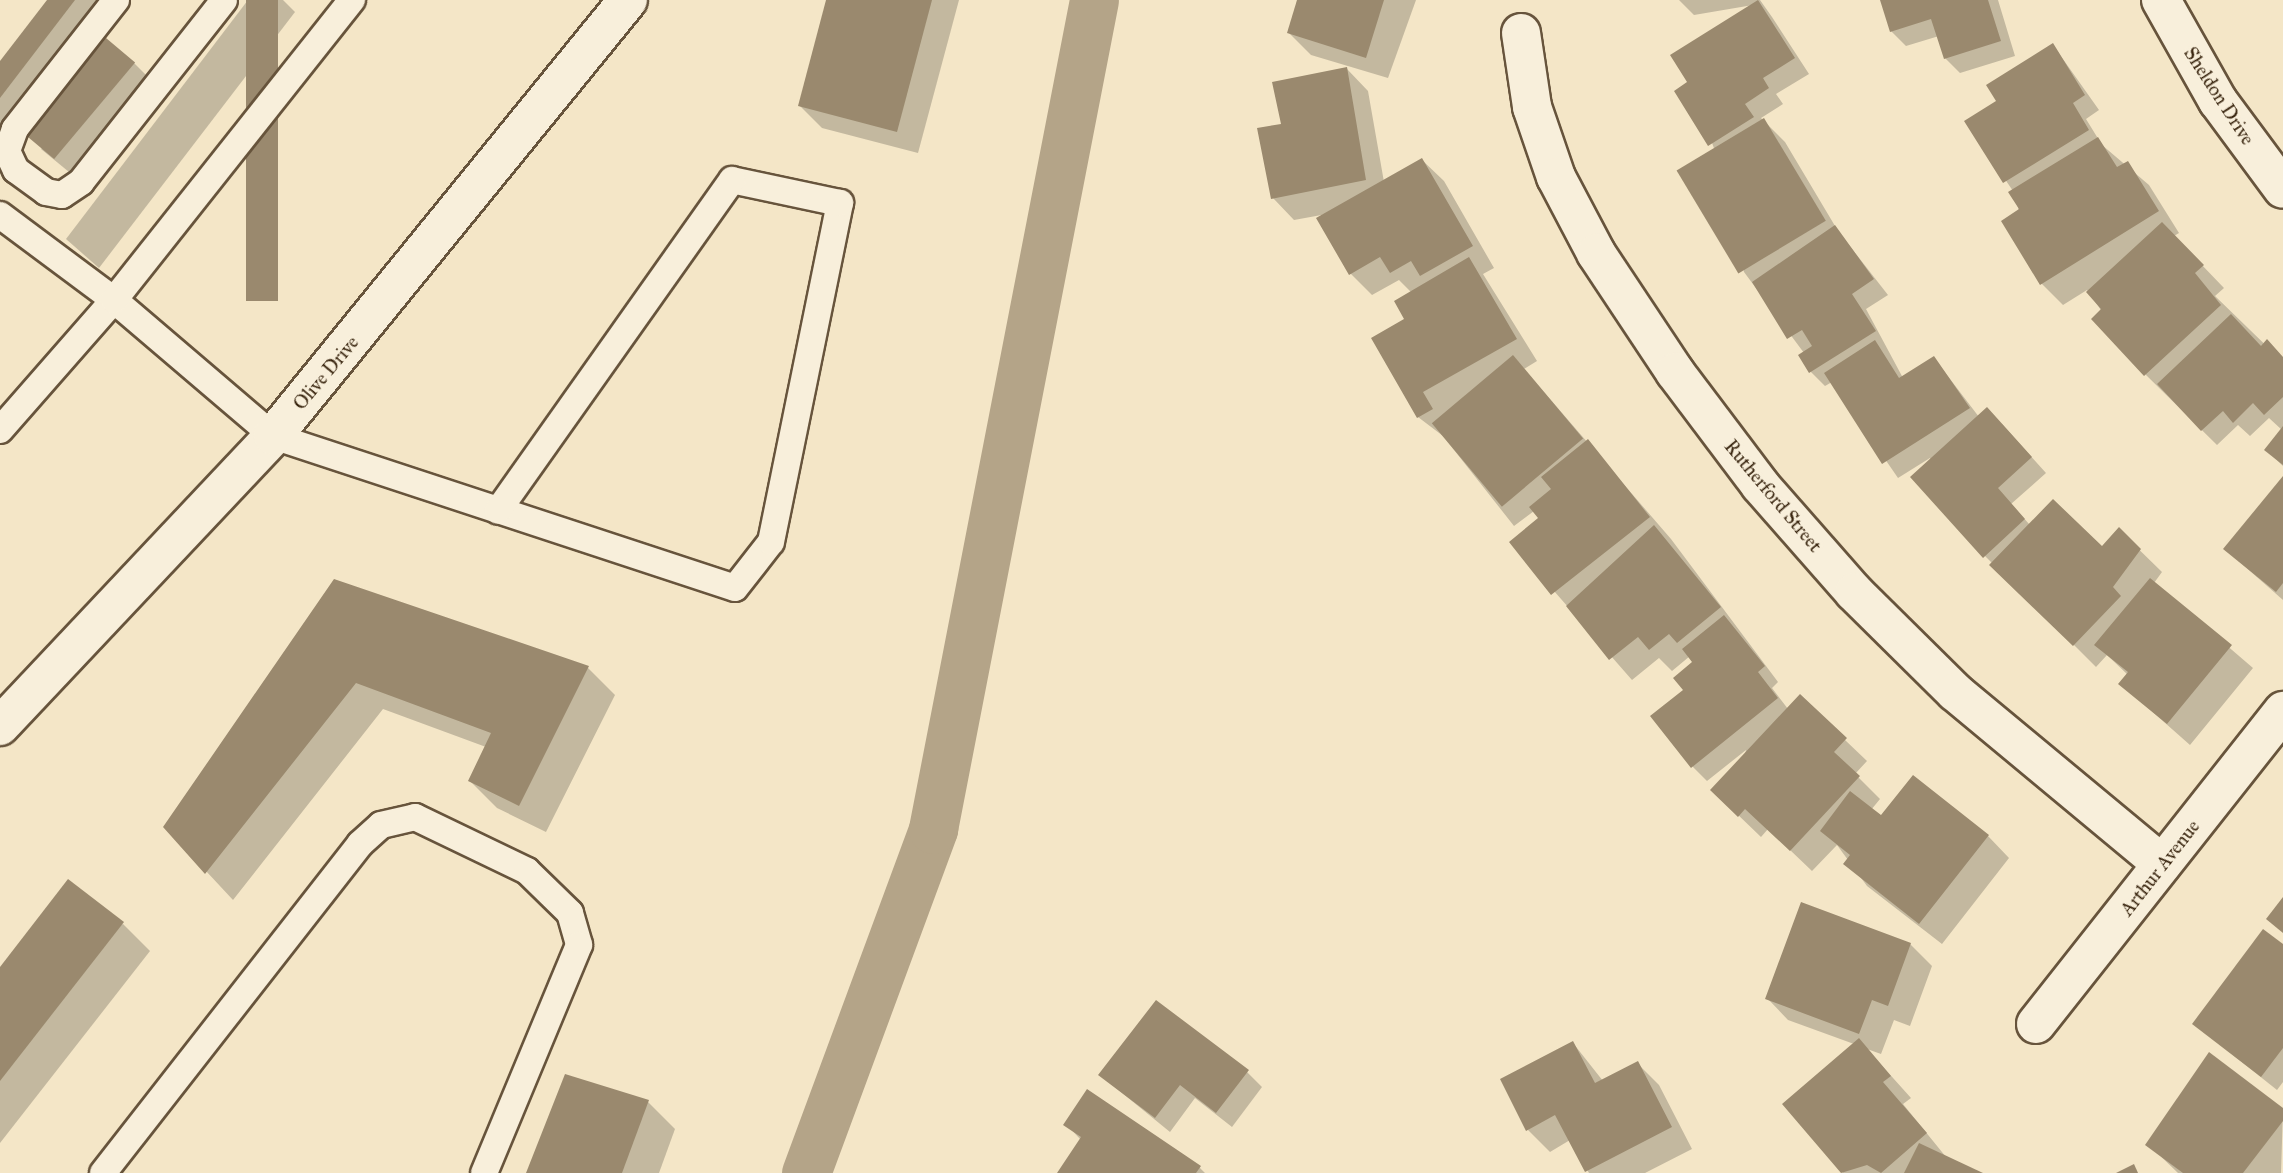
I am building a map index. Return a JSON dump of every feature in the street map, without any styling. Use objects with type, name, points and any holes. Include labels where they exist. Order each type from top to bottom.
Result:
[{"type":"street","name":"Olive Drive","points":[[0,726],[273,436],[628,0]]},
{"type":"street","name":"Sheldon Drive","points":[[2161,0],[2218,101],[2283,189]]},
{"type":"street","name":"Rutherford Street","points":[[1521,33],[1532,107],[1567,199],[1675,372],[1760,485],[1854,592],[1955,692],[2162,864]]},
{"type":"street","name":"Arthur Avenue","points":[[2036,1024],[2283,711]]},
{"type":"lane","points":[[116,0],[15,129],[7,151],[16,170],[46,192],[61,195],[81,182],[224,0]]},
{"type":"lane","points":[[0,430],[114,300],[352,0]]},
{"type":"lane","points":[[0,215],[114,300],[273,436],[735,588],[771,542],[839,203],[732,180],[498,510]]},
{"type":"lane","points":[[103,1173],[360,844],[381,825],[415,817],[527,871],[570,913],[579,945],[484,1173]]},
{"type":"building","points":[[47,0],[75,0],[0,98],[0,61]]},
{"type":"building","points":[[246,0],[278,0],[278,301],[246,301]]},
{"type":"building","points":[[826,0],[932,0],[897,132],[798,106]]},
{"type":"building","points":[[1297,0],[1384,0],[1366,58],[1287,33]]},
{"type":"building","points":[[1758,0],[1795,58],[1763,78],[1769,88],[1745,104],[1754,117],[1708,146],[1674,91],[1687,82],[1670,55]]},
{"type":"building","points":[[1880,0],[1988,0],[2001,41],[1944,59],[1931,19],[1890,32]]},
{"type":"building","points":[[106,38],[135,62],[54,159],[25,135]]},
{"type":"building","points":[[2053,43],[2085,95],[2073,103],[2089,130],[2003,183],[1964,121],[1996,101],[1986,85]]},
{"type":"building","points":[[1347,67],[1366,180],[1271,199],[1257,128],[1281,124],[1272,82]]},
{"type":"building","points":[[1764,118],[1826,221],[1738,273],[1677,171]]},
{"type":"building","points":[[2098,137],[2117,167],[2128,161],[2159,211],[2040,285],[2001,221],[2019,209],[2008,192]]},
{"type":"building","points":[[1422,158],[1473,246],[1420,276],[1411,261],[1390,273],[1380,257],[1349,275],[1316,218]]},
{"type":"building","points":[[2162,222],[2204,265],[2195,273],[2221,305],[2144,376],[2091,319],[2101,309],[2086,292]]},
{"type":"building","points":[[1835,225],[1874,279],[1852,294],[1876,331],[1809,373],[1798,355],[1812,346],[1802,330],[1787,339],[1752,282]]},
{"type":"building","points":[[1469,257],[1517,339],[1423,392],[1433,409],[1417,418],[1371,338],[1404,319],[1394,301]]},
{"type":"building","points":[[2231,314],[2261,346],[2267,339],[2283,357],[2283,397],[2264,415],[2253,403],[2233,423],[2223,411],[2201,431],[2157,384]]},
{"type":"building","points":[[1875,340],[1899,378],[1934,356],[1970,408],[1882,464],[1824,373]]},
{"type":"building","points":[[1513,355],[1583,438],[1502,507],[1432,423]]},
{"type":"building","points":[[1987,407],[2032,457],[1998,488],[2025,519],[1983,558],[1910,477]]},
{"type":"building","points":[[2283,426],[2283,465],[2264,450]]},
{"type":"building","points":[[1588,439],[1650,517],[1551,595],[1509,542],[1538,518],[1529,507],[1551,489],[1541,477]]},
{"type":"building","points":[[2283,476],[2283,583],[2276,592],[2223,549]]},
{"type":"building","points":[[2053,499],[2102,546],[2119,527],[2141,549],[2113,587],[2121,596],[2073,646],[1989,565]]},
{"type":"building","points":[[1654,525],[1721,607],[1677,643],[1669,634],[1649,650],[1638,637],[1609,660],[1566,606]]},
{"type":"building","points":[[2150,578],[2232,645],[2167,724],[2118,684],[2128,672],[2094,645]]},
{"type":"building","points":[[334,579],[589,666],[519,806],[468,781],[491,733],[356,683],[205,874],[163,827]]},
{"type":"building","points":[[1724,615],[1765,666],[1758,672],[1778,698],[1691,768],[1650,716],[1683,690],[1673,678],[1692,662],[1682,649]]},
{"type":"building","points":[[1800,694],[1847,738],[1834,752],[1860,776],[1790,851],[1745,809],[1738,817],[1710,790]]},
{"type":"building","points":[[1913,775],[1989,835],[1919,924],[1843,864],[1850,855],[1820,831],[1850,791],[1881,815]]},
{"type":"building","points":[[68,879],[124,922],[0,1081],[0,967]]},
{"type":"building","points":[[2283,897],[2283,933],[2266,919]]},
{"type":"building","points":[[1801,902],[1911,943],[1888,1006],[1872,1000],[1859,1034],[1765,999]]},
{"type":"building","points":[[2263,929],[2283,944],[2283,1048],[2261,1077],[2192,1024]]},
{"type":"building","points":[[1156,1000],[1249,1070],[1216,1113],[1180,1085],[1155,1118],[1098,1075]]},
{"type":"building","points":[[1859,1038],[1891,1076],[1883,1082],[1927,1133],[1881,1173],[1867,1165],[1841,1173],[1782,1104]]},
{"type":"building","points":[[1573,1041],[1595,1083],[1638,1061],[1672,1127],[1585,1172],[1555,1115],[1526,1131],[1500,1079]]},
{"type":"building","points":[[2209,1052],[2283,1108],[2283,1121],[2243,1173],[2183,1173],[2145,1145]]},
{"type":"building","points":[[565,1074],[649,1100],[622,1173],[526,1173]]},
{"type":"building","points":[[1087,1089],[1201,1166],[1196,1173],[1057,1173],[1081,1137],[1063,1125]]},
{"type":"building","points":[[1919,1143],[1983,1173],[1904,1173]]},
{"type":"building","points":[[2134,1164],[2138,1173],[2116,1173]]},
{"type":"waterway","points":[[806,1173],[933,829],[1094,0]]}]
